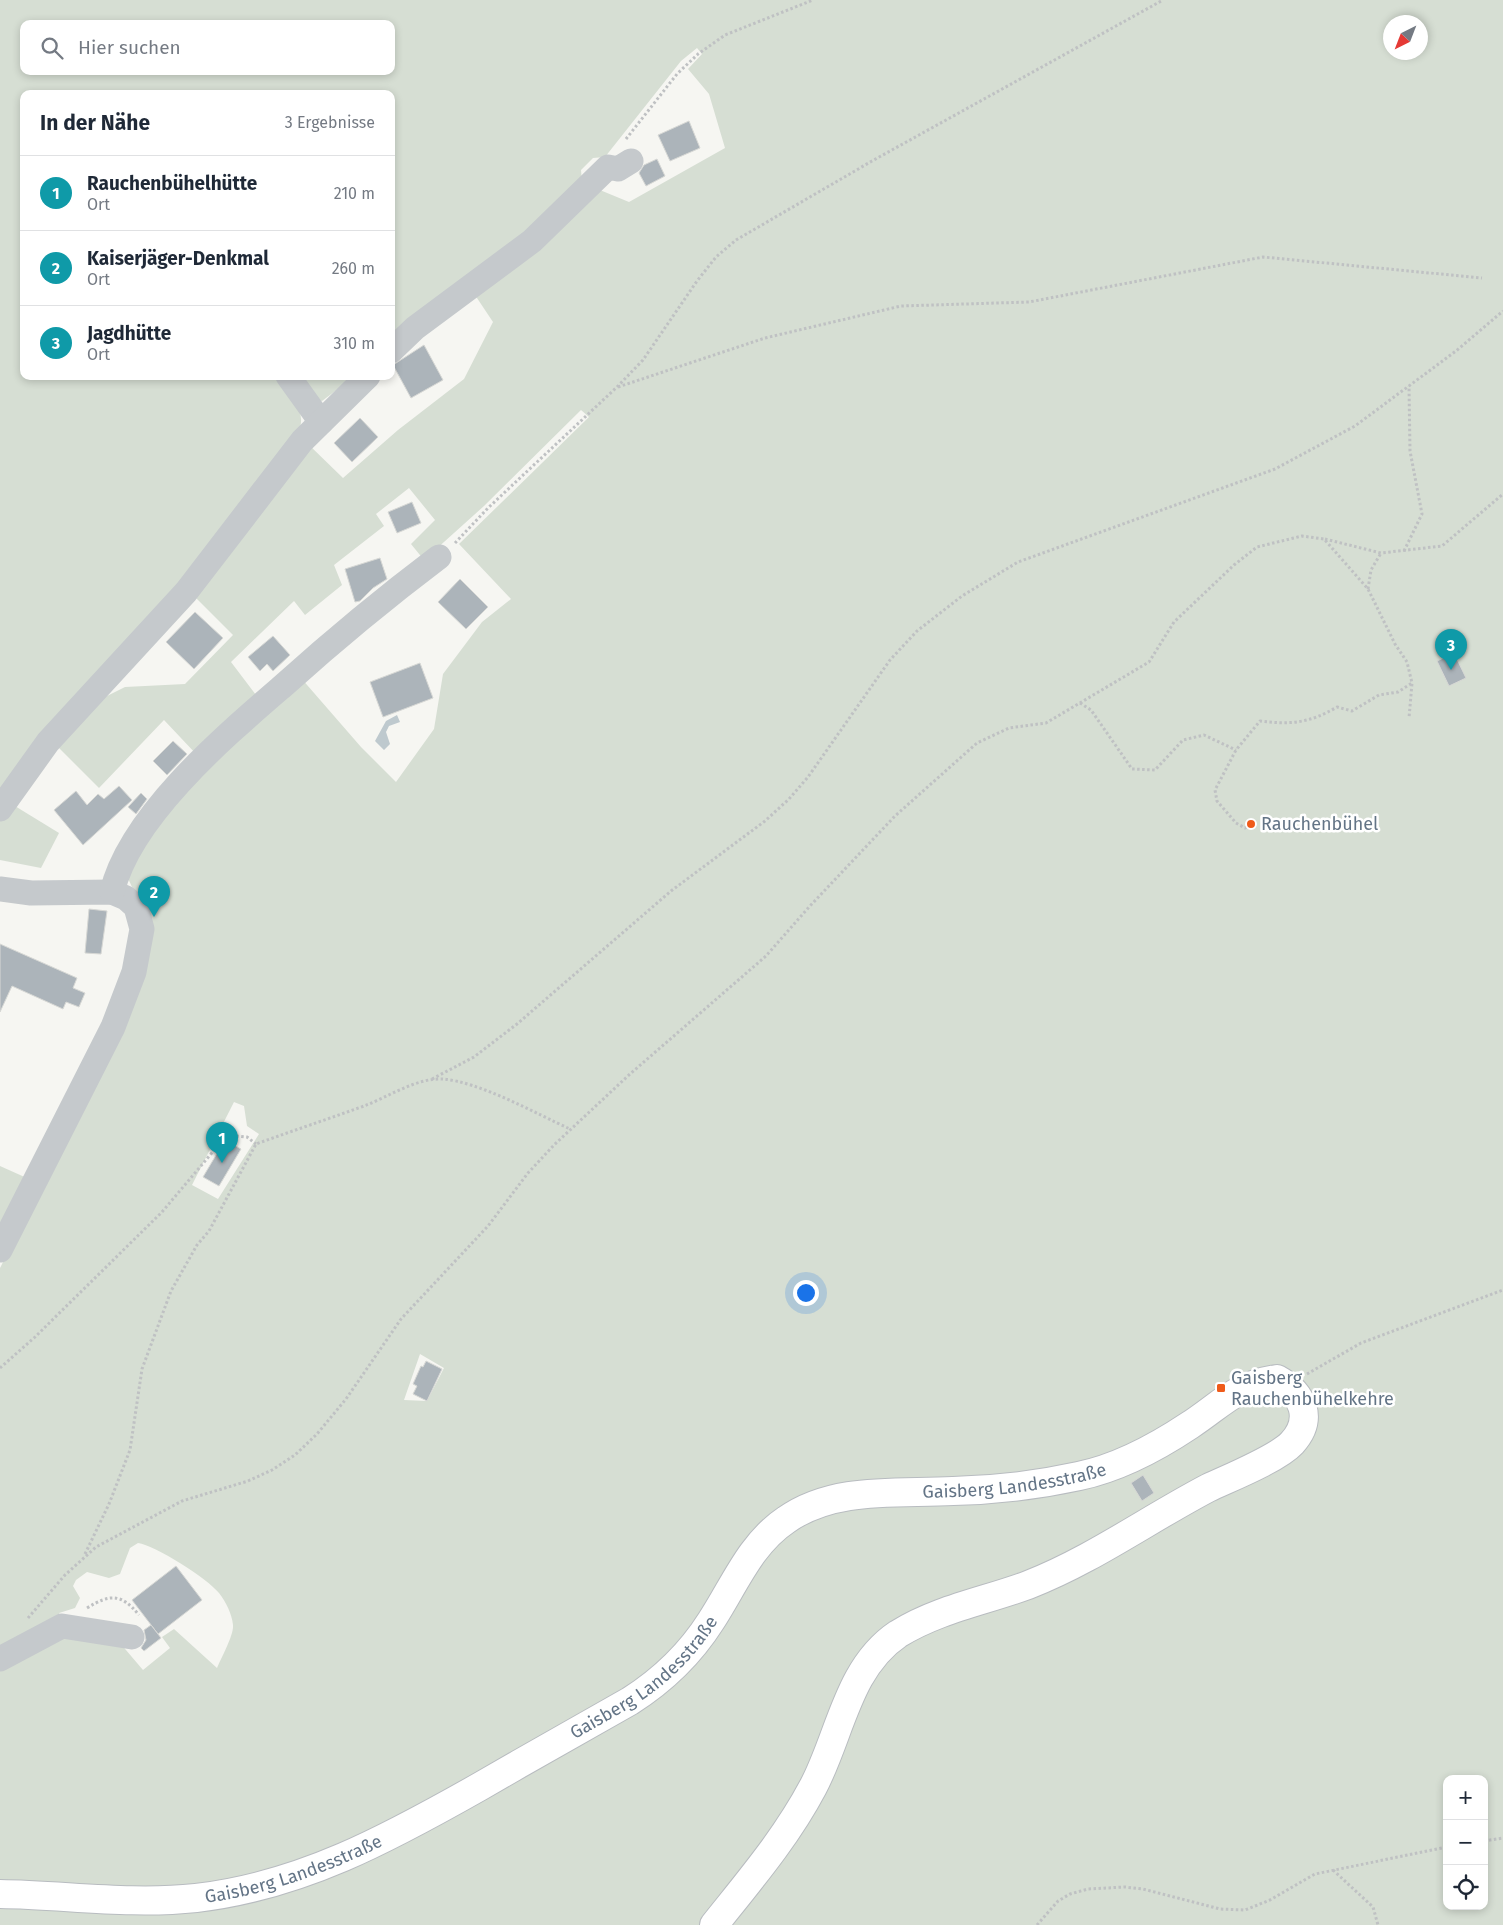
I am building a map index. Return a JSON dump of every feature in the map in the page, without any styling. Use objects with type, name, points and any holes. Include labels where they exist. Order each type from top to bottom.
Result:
[{"type":"main road","name":"Gaisberg Landesstraße","points":[[0,1894],[129,1901],[166,1900],[228,1892],[311,1871],[396,1834],[649,1688],[680,1662],[703,1634],[760,1544],[776,1527],[798,1512],[818,1502],[846,1496],[1001,1488],[1036,1484],[1093,1473],[1121,1462],[1164,1440],[1190,1425],[1244,1387],[1276,1380],[1288,1385]]},
{"type":"main road","points":[[714,1925],[772,1853],[813,1786],[847,1704],[875,1653],[899,1634],[940,1613],[1028,1585],[1079,1562],[1191,1497],[1286,1448],[1299,1433],[1303,1424],[1301,1403],[1295,1391],[1288,1385]]},
{"type":"street","points":[[395,347],[415,328],[532,241],[620,164]]},
{"type":"street","points":[[291,380],[321,422]]},
{"type":"street","points":[[0,809],[48,742],[186,592],[302,441],[364,380]]},
{"type":"street","points":[[112,892],[116,874],[127,852],[170,794],[198,762],[304,667],[439,557]]},
{"type":"street","points":[[0,889],[30,893],[112,892],[131,902],[142,921],[141,943],[134,972],[113,1027],[87,1082],[0,1250]]},
{"type":"street","points":[[0,1659],[62,1626],[132,1637]]},
{"type":"path","points":[[620,164],[612,158],[677,74],[698,54],[725,35],[813,0]]},
{"type":"path","points":[[439,557],[617,387],[653,346],[711,263],[736,240],[872,160],[1163,0]]},
{"type":"path","points":[[617,387],[765,338],[901,306],[1029,302],[1263,257],[1482,278]]},
{"type":"path","points":[[84,1556],[109,1504],[130,1450],[142,1369],[171,1291],[197,1245],[209,1230],[256,1144],[337,1116],[432,1079],[474,1056],[510,1029],[670,892],[765,822],[808,777],[890,660],[918,631],[962,596],[1018,562],[1275,469],[1355,426],[1456,351],[1503,311]]},
{"type":"path","points":[[1403,552],[1422,514],[1410,451],[1409,386]]},
{"type":"path","points":[[24,1622],[84,1556],[135,1524],[200,1494],[265,1474],[295,1455],[317,1434],[346,1399],[368,1370],[389,1335],[409,1310],[484,1230],[528,1174],[570,1129],[630,1074],[766,956],[809,907],[895,816],[977,743],[1009,728],[1046,723],[1150,662],[1174,622],[1234,565],[1257,547],[1302,536],[1324,539],[1381,553],[1403,552],[1442,546],[1503,494]]},
{"type":"path","points":[[1324,539],[1368,589],[1395,644],[1407,662],[1412,683],[1409,718]]},
{"type":"path","points":[[1368,589],[1371,570],[1381,553]]},
{"type":"path","points":[[1251,824],[1245,828],[1236,823],[1217,801],[1215,790],[1236,750],[1260,721],[1286,724],[1320,717],[1337,707],[1352,711],[1379,695],[1398,692],[1412,683]]},
{"type":"path","points":[[1080,703],[1091,710],[1132,769],[1155,770],[1183,740],[1204,735],[1236,750]]},
{"type":"path","points":[[432,1079],[462,1083],[511,1101],[570,1129]]},
{"type":"path","points":[[0,1368],[35,1337],[162,1212],[227,1135],[247,1137],[256,1144]]},
{"type":"path","points":[[1288,1385],[1361,1343],[1503,1290]]},
{"type":"path","points":[[1488,1840],[1503,1838]]},
{"type":"path","points":[[1037,1925],[1058,1901],[1070,1894],[1088,1889],[1125,1887],[1143,1889],[1233,1911],[1253,1908],[1315,1874],[1443,1848]]},
{"type":"path","points":[[1332,1870],[1373,1907],[1378,1925]]},
{"type":"shaded area","points":[[0,0],[1503,0],[1503,1925],[0,1925],[0,1268],[101,1069],[141,899],[132,887],[126,874],[182,788],[301,678],[361,747],[396,782],[434,729],[443,674],[482,622],[511,599],[459,544],[589,417],[581,410],[484,506],[424,560],[411,544],[435,520],[409,488],[376,514],[384,526],[334,565],[342,585],[305,615],[294,601],[231,662],[259,699],[197,755],[164,720],[99,788],[53,742],[85,707],[125,687],[185,684],[233,635],[192,594],[307,443],[343,478],[398,430],[464,379],[493,322],[473,292],[595,188],[629,202],[725,148],[709,94],[688,69],[702,54],[697,48],[681,61],[605,157],[593,158],[581,170],[582,181],[562,205],[395,337],[395,90],[20,90],[20,380],[283,380],[300,411],[301,419],[297,437],[291,448],[0,800]],"holes":[[[234,1102],[244,1106],[247,1126],[259,1134],[218,1199],[192,1185]],[[420,1354],[444,1368],[427,1401],[404,1400]],[[138,1543],[168,1556],[193,1572],[213,1587],[226,1604],[233,1629],[217,1668],[174,1629],[162,1637],[170,1648],[143,1670],[120,1643],[69,1635],[59,1613],[75,1608],[80,1598],[73,1586],[76,1580],[87,1572],[109,1578],[120,1574],[130,1548]]]},
{"type":"shaded area","points":[[299,380],[350,380],[322,401],[316,399]]},
{"type":"shaded area","points":[[397,715],[400,722],[389,726],[386,732],[390,744],[384,750],[375,741],[386,721]]},
{"type":"shaded area","points":[[10,803],[59,833],[41,868],[0,860],[0,818]]},
{"type":"shaded area","points":[[0,1166],[29,1179],[0,1237]]},
{"type":"building","points":[[689,121],[700,148],[670,161],[658,135]]},
{"type":"building","points":[[657,159],[665,176],[646,186],[639,173],[644,165]]},
{"type":"building","points":[[424,345],[443,380],[411,398],[395,369],[395,364]]},
{"type":"building","points":[[360,418],[378,437],[352,462],[334,443]]},
{"type":"building","points":[[412,502],[421,523],[397,533],[388,512]]},
{"type":"building","points":[[380,558],[387,579],[373,588],[360,601],[355,602],[345,569]]},
{"type":"building","points":[[460,579],[488,607],[466,629],[438,602]]},
{"type":"building","points":[[195,612],[223,638],[194,669],[166,642]]},
{"type":"building","points":[[273,636],[290,655],[273,671],[267,664],[260,671],[248,657]]},
{"type":"building","points":[[1454,653],[1466,678],[1449,686],[1437,661]]},
{"type":"building","points":[[420,663],[433,698],[383,717],[370,682]]},
{"type":"building","points":[[173,741],[187,754],[167,775],[153,761]]},
{"type":"building","points":[[119,786],[132,800],[83,845],[54,810],[76,791],[87,805],[98,794],[104,799]]},
{"type":"building","points":[[141,793],[147,799],[136,814],[128,807]]},
{"type":"building","points":[[89,909],[107,911],[101,954],[85,953]]},
{"type":"building","points":[[0,944],[77,978],[73,988],[85,993],[79,1007],[66,1002],[63,1009],[12,986],[0,1012]]},
{"type":"building","points":[[225,1140],[241,1149],[219,1186],[203,1177]]},
{"type":"building","points":[[426,1361],[442,1369],[427,1401],[413,1394],[417,1386],[413,1384],[421,1366],[423,1367]]},
{"type":"building","points":[[1143,1475],[1154,1493],[1142,1501],[1131,1483]]},
{"type":"building","points":[[176,1566],[202,1600],[158,1634],[132,1600]]},
{"type":"building","points":[[151,1625],[161,1638],[144,1651],[141,1648],[146,1640],[144,1630]]},
{"type":"place","name":"Jagdhütte","points":[[1451,670]]},
{"type":"place","name":"Rauchenbühel","points":[[1251,824]]},
{"type":"place","name":"Kaiserjäger-Denkmal","points":[[154,917]]},
{"type":"place","name":"Rauchenbühelhütte","points":[[222,1163]]},
{"type":"place","name":"Gaisberg Rauchenbühelkehre","points":[[1221,1388]]}]
